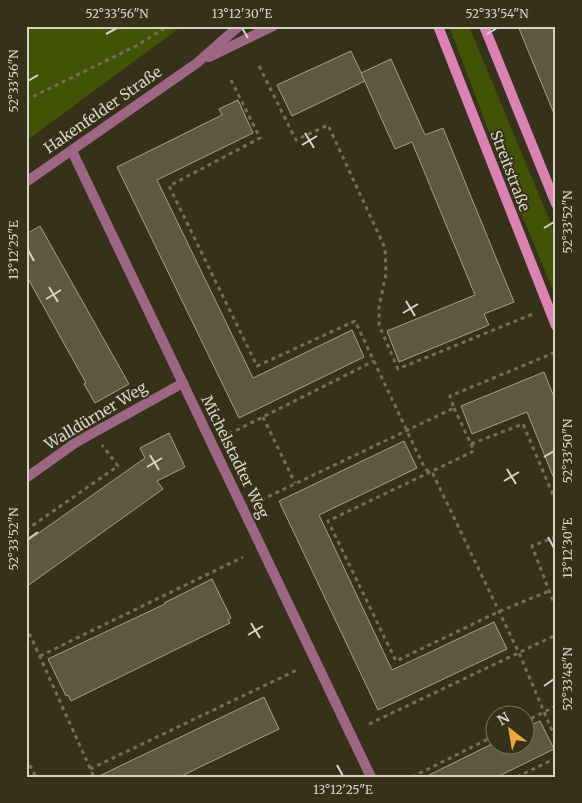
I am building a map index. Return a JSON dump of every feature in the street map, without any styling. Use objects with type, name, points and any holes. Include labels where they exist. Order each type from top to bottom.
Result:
[{"type":"main road","name":"Streitstraße","points":[[438,26],[556,326]]},
{"type":"main road","name":"Streitstraße","points":[[484,26],[556,204]]},
{"type":"street","name":"Hakenfelder Straße","points":[[26,182],[197,63],[239,26]]},
{"type":"street","name":"Hakenfelder Straße","points":[[197,63],[273,26]]},
{"type":"street","name":"Michelstadter Weg","points":[[72,150],[372,777]]},
{"type":"street","name":"Walldürner Weg","points":[[26,478],[76,443],[183,383]]},
{"type":"path","points":[[26,100],[136,46],[168,26]]},
{"type":"path","points":[[259,66],[296,140],[328,125],[386,248],[386,274],[379,307],[380,325],[398,369],[548,307]]},
{"type":"path","points":[[231,80],[260,138],[169,186],[257,366],[355,321],[425,469],[433,474],[519,653],[556,740]]},
{"type":"path","points":[[550,591],[498,612],[396,661],[328,520],[474,450],[450,396],[556,352]]},
{"type":"path","points":[[229,434],[374,361]]},
{"type":"path","points":[[261,500],[454,408]]},
{"type":"path","points":[[263,417],[295,484]]},
{"type":"path","points":[[470,444],[523,424],[556,502]]},
{"type":"path","points":[[26,530],[118,466],[102,445]]},
{"type":"path","points":[[556,537],[532,546],[556,609]]},
{"type":"path","points":[[40,656],[243,557]]},
{"type":"path","points":[[26,626],[94,777]]},
{"type":"path","points":[[369,724],[556,635]]},
{"type":"path","points":[[90,769],[296,670]]},
{"type":"path","points":[[534,717],[556,706]]},
{"type":"path","points":[[412,777],[484,741]]},
{"type":"path","points":[[26,758],[36,777]]},
{"type":"path","points":[[517,777],[556,758]]},
{"type":"green space","points":[[26,26],[182,26],[26,141]]},
{"type":"green space","points":[[449,26],[469,26],[556,236],[556,297],[506,177]]},
{"type":"building","points":[[518,26],[556,26],[556,116],[555,116]]},
{"type":"building","points":[[351,51],[365,81],[292,116],[277,85]]},
{"type":"building","points":[[391,59],[425,135],[443,128],[514,302],[484,314],[489,325],[399,362],[387,331],[475,295],[412,142],[395,149],[361,73]]},
{"type":"building","points":[[238,100],[253,133],[157,180],[253,378],[352,330],[364,357],[239,418],[117,167],[222,115],[219,109]]},
{"type":"building","points":[[40,226],[129,384],[95,403],[84,384],[86,383],[26,275],[26,234]]},
{"type":"building","points":[[544,372],[556,402],[555,481],[527,412],[472,434],[461,406]]},
{"type":"building","points":[[169,433],[185,467],[157,481],[163,489],[26,587],[26,542],[145,458],[140,448]]},
{"type":"building","points":[[404,441],[417,468],[319,515],[392,670],[494,622],[507,649],[378,710],[279,501]]},
{"type":"building","points":[[212,579],[231,618],[228,620],[230,623],[71,701],[68,695],[66,696],[48,659],[165,604]]},
{"type":"building","points":[[264,697],[279,729],[180,777],[97,777]]},
{"type":"building","points":[[540,721],[554,749],[497,777],[425,777],[484,748],[484,756],[534,756],[534,724]]}]
